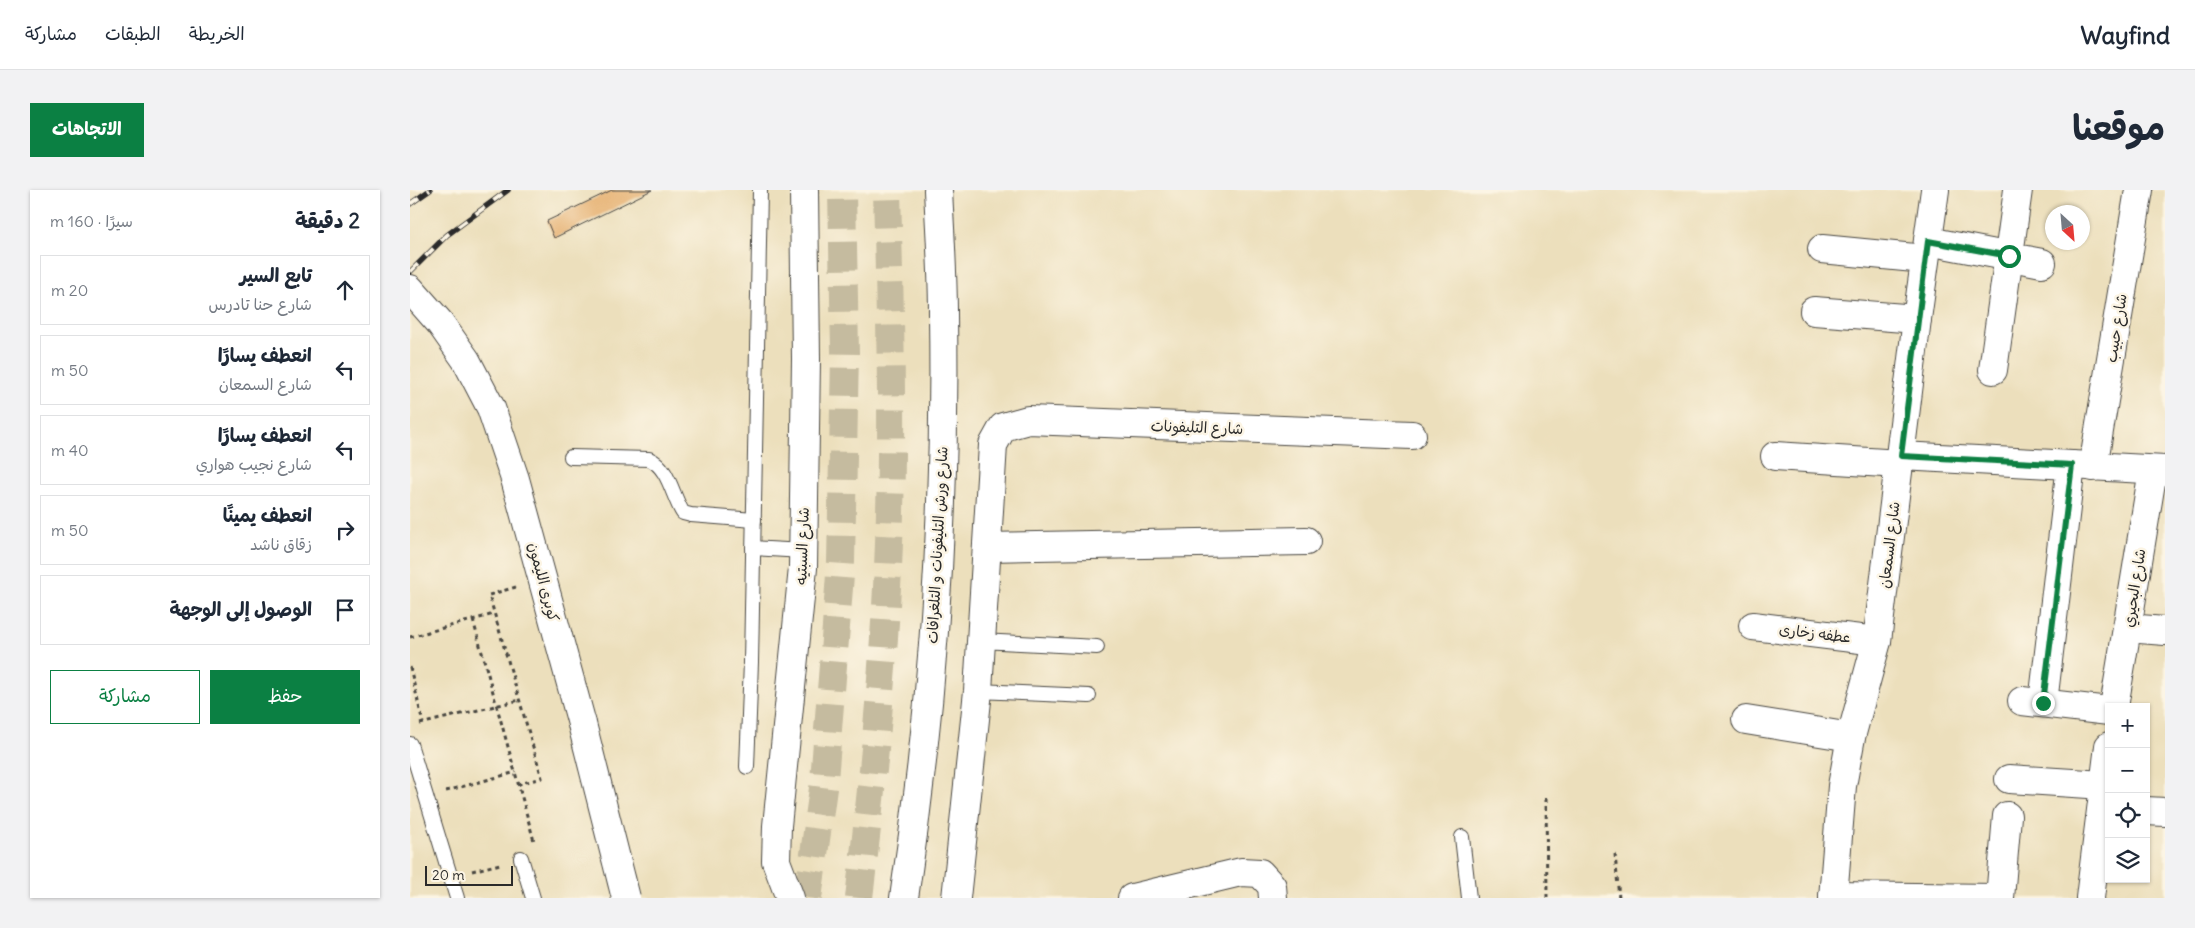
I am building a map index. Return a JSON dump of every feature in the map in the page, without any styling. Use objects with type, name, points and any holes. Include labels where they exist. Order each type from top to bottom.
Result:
[{"type":"street","name":"شارع السبتيه","points":[[790,898],[776,861],[777,826],[789,720],[803,551],[806,359],[804,190]]},
{"type":"street","name":"شارع ورش التليفونات و التلغرافات","points":[[904,898],[930,677],[941,496],[943,314],[938,190]]},
{"type":"street","name":"شارع السمعان","points":[[1833,897],[1842,786],[1851,737],[1877,641],[1935,190]]},
{"type":"street","points":[[1993,370],[2018,190]]},
{"type":"street","name":"شارع حبيب","points":[[2105,711],[2032,702],[2139,190]]},
{"type":"street","points":[[1822,249],[1926,250],[2009,256],[2042,263]]},
{"type":"street","name":"كوبرى الليمون","points":[[410,289],[440,323],[466,360],[491,408],[512,470],[543,579],[626,898]]},
{"type":"street","points":[[1814,311],[1917,319]]},
{"type":"street","name":"شارع التليفونات","points":[[988,547],[993,445],[1003,427],[1028,420],[1412,435]]},
{"type":"street","points":[[1775,456],[2162,467]]},
{"type":"street","name":"شارع البحيري","points":[[2115,703],[2127,628],[2162,467]]},
{"type":"street","points":[[956,898],[978,690],[988,547],[1306,541]]},
{"type":"street","name":"عطفه زخارى","points":[[1753,626],[1877,641]]},
{"type":"street","points":[[2127,628],[2165,632]]},
{"type":"street","points":[[1746,720],[1851,737]]},
{"type":"street","points":[[2090,898],[2104,802],[2109,748]]},
{"type":"street","points":[[2009,779],[2104,802]]},
{"type":"street","points":[[2150,812],[2165,812]]},
{"type":"street","points":[[1833,897],[1998,898],[2007,816]]},
{"type":"street","points":[[1132,898],[1241,872],[1260,873],[1272,886],[1274,898]]},
{"type":"lane","points":[[747,767],[754,548],[760,190]]},
{"type":"lane","points":[[571,457],[649,459],[657,462],[663,470],[683,513],[754,520]]},
{"type":"lane","points":[[754,548],[803,551]]},
{"type":"lane","points":[[981,641],[1097,647]]},
{"type":"lane","points":[[978,690],[1089,696]]},
{"type":"lane","points":[[410,744],[457,898]]},
{"type":"lane","points":[[1462,837],[1469,898]]},
{"type":"lane","points":[[521,858],[533,898]]},
{"type":"path","points":[[519,784],[542,778],[489,595],[543,579]]},
{"type":"path","points":[[410,637],[494,614]]},
{"type":"path","points":[[450,878],[538,853],[473,620]]},
{"type":"path","points":[[410,667],[424,723]]},
{"type":"path","points":[[417,725],[520,700]]},
{"type":"path","points":[[426,797],[516,772]]},
{"type":"path","points":[[1546,798],[1547,898]]},
{"type":"path","points":[[1615,854],[1619,898]]},
{"type":"building","points":[[612,190],[652,190],[554,238],[547,221]]},
{"type":"tunnel","points":[[808,898],[824,781],[841,562],[845,353],[842,190]]},
{"type":"tunnel","points":[[859,898],[883,650],[890,520],[891,426],[887,190]]},
{"type":"railway","points":[[410,204],[430,190]]},
{"type":"railway","points":[[410,272],[447,235],[508,190]]},
{"type":"route","points":[[2009,256],[1928,241],[1901,456],[2072,465],[2043,703]]}]
